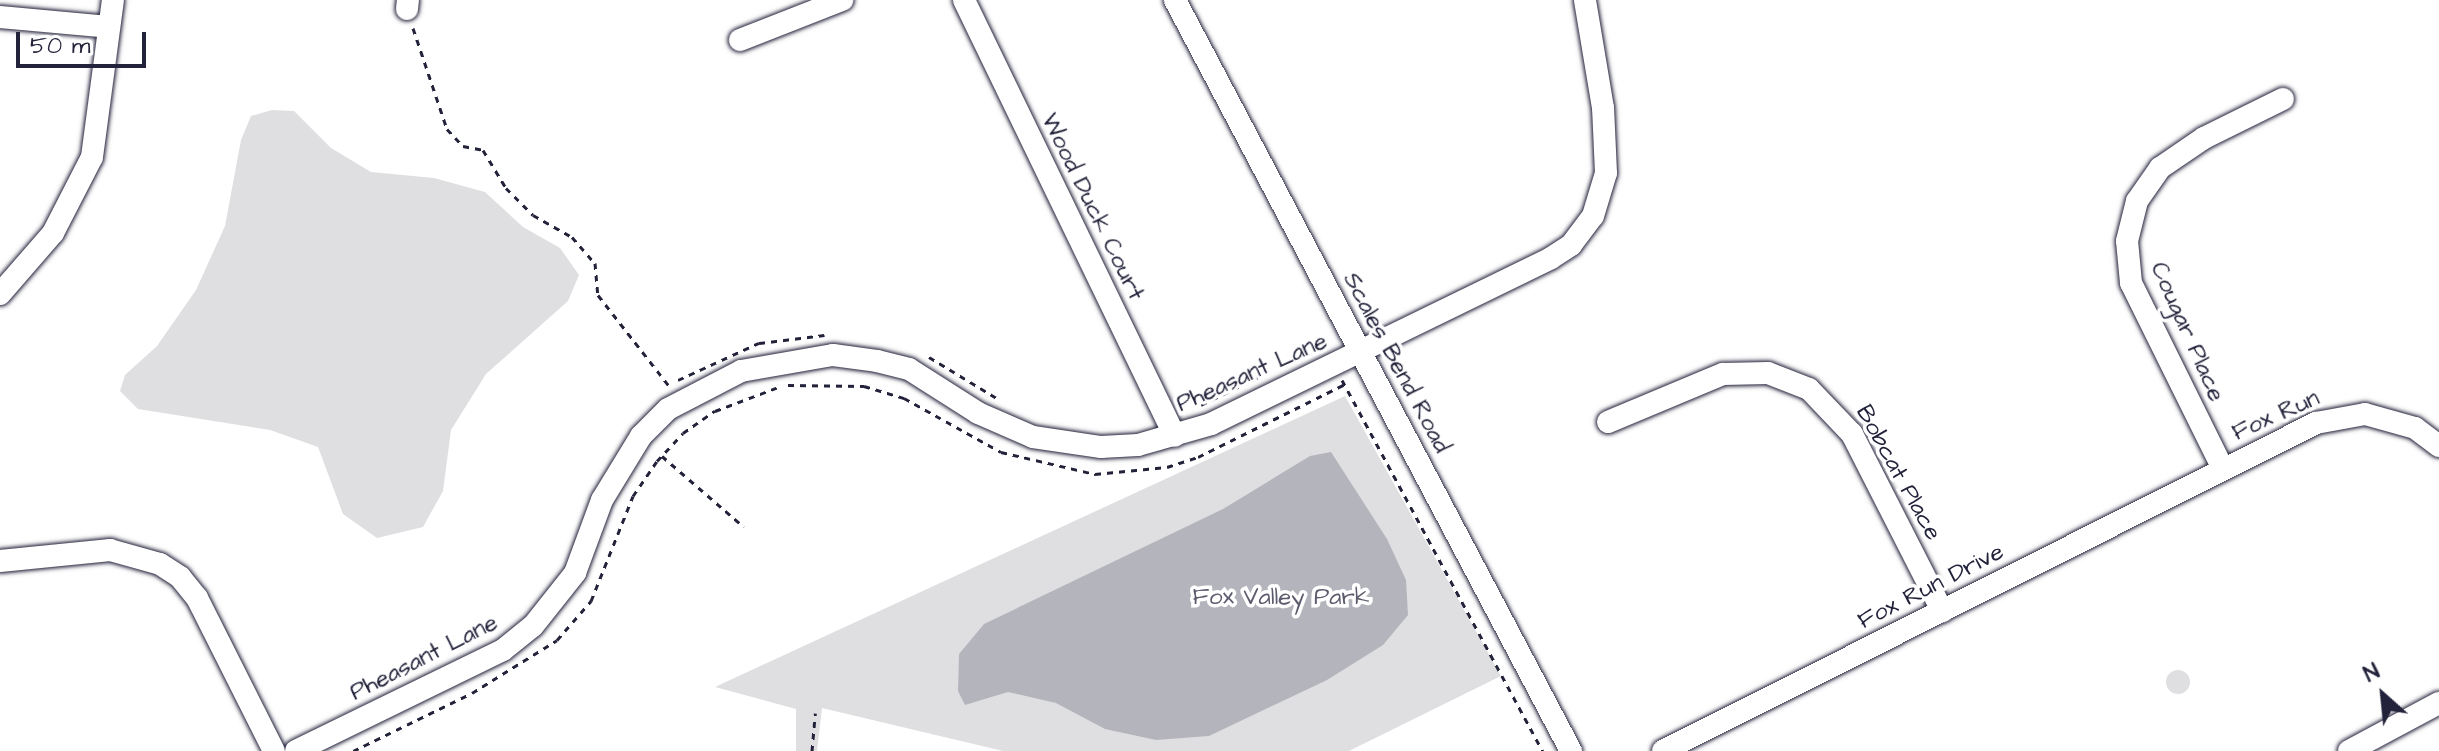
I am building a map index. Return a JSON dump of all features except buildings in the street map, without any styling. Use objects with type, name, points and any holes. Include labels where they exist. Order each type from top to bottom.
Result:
[{"type":"street","points":[[0,294],[53,233],[92,157],[113,0]]},
{"type":"street","points":[[740,40],[842,0]]},
{"type":"street","name":"Wood Duck Court","points":[[964,0],[1170,427]]},
{"type":"street","name":"Scales Bend Road","points":[[1175,0],[1571,751]]},
{"type":"street","name":"Pheasant Lane","points":[[296,751],[503,650],[533,626],[575,573],[602,500],[641,436],[668,409],[741,371],[833,355],[877,361],[909,369],[978,413],[1033,437],[1101,447],[1170,427],[1362,354],[1551,258],[1577,239],[1593,216],[1606,173],[1607,144],[1585,0]]},
{"type":"street","points":[[0,17],[109,27]]},
{"type":"street","name":"Cougar Place","points":[[2223,469],[2136,294],[2127,241],[2137,201],[2160,168],[2204,138],[2283,99]]},
{"type":"street","name":"Bobcat Place","points":[[1608,422],[1723,374],[1768,373],[1809,389],[1852,434],[1942,611]]},
{"type":"street","name":"Fox Run","points":[[2223,469],[2340,416],[2391,419],[2439,446]]},
{"type":"street","name":"Fox Run Drive","points":[[1663,751],[2223,469]]},
{"type":"street","points":[[0,561],[110,550],[160,564],[180,577],[197,598],[274,751]]},
{"type":"street","points":[[2349,751],[2439,703]]},
{"type":"path","points":[[408,5],[447,129],[463,146],[483,150],[506,188],[533,215],[572,237],[595,263],[598,295],[669,386]]},
{"type":"path","points":[[661,393],[705,364],[759,343],[838,336]]},
{"type":"path","points":[[917,353],[1010,405]]},
{"type":"path","points":[[1170,427],[1269,372]]},
{"type":"path","points":[[353,751],[495,681],[557,640],[591,601],[633,496],[683,433],[736,399],[814,381],[864,386],[904,398],[1001,452],[1040,465],[1095,474],[1136,471],[1210,452],[1345,384],[1543,751]]},
{"type":"path","points":[[662,456],[744,527]]},
{"type":"path","points":[[812,751],[815,713]]},
{"type":"green space","points":[[272,110],[294,111],[331,148],[371,172],[434,178],[485,192],[523,227],[560,248],[579,275],[568,301],[486,374],[451,430],[443,491],[423,527],[377,538],[343,514],[318,447],[270,430],[138,409],[120,391],[125,375],[157,346],[196,290],[225,226],[241,140],[251,116]]},
{"type":"green space","name":"Fox Valley Park","points":[[1345,396],[1501,676],[1349,751],[1003,751],[822,708],[817,751],[796,751],[796,709],[715,687]]},
{"type":"green space","points":[[2178,670],[2189,677],[2190,682],[2183,693],[2178,694],[2167,687],[2166,682],[2173,671]]},
{"type":"shaded area","points":[[1331,452],[1387,539],[1406,580],[1408,615],[1383,645],[1327,680],[1209,736],[1156,740],[1105,729],[1056,703],[1008,692],[965,705],[958,691],[959,654],[984,624],[1223,509],[1310,456]]}]
